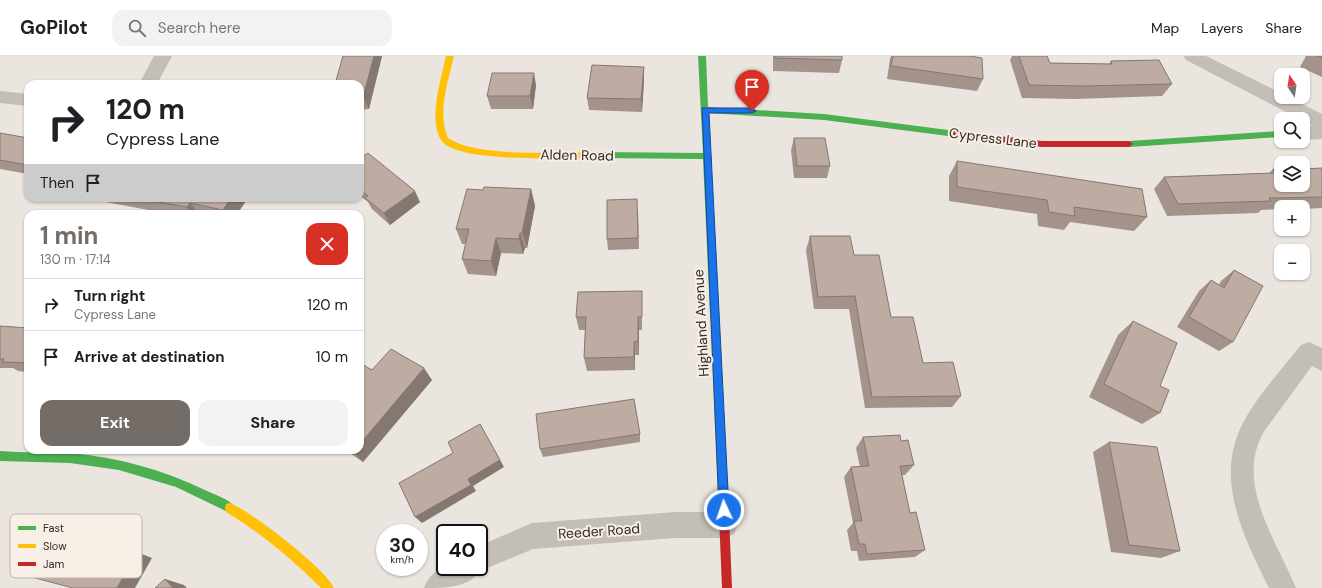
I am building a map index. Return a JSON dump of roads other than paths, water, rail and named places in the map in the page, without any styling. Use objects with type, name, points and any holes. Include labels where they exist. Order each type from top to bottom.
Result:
[{"type":"street","points":[[150,80],[163,56]]},
{"type":"street","name":"Alden Road","points":[[450,56],[439,121],[441,133],[450,146],[478,153],[707,156]]},
{"type":"street","name":"Highland Avenue","points":[[702,56],[728,588]]},
{"type":"street","points":[[1192,56],[1322,122]]},
{"type":"street","points":[[0,97],[24,100]]},
{"type":"street","name":"Cypress Lane","points":[[705,110],[805,114],[895,125],[981,139],[1044,144],[1105,145],[1274,134]]},
{"type":"street","points":[[1310,133],[1322,132]]},
{"type":"street","points":[[1283,588],[1255,533],[1244,497],[1243,462],[1249,436],[1259,419],[1308,352],[1322,360]]},
{"type":"street","points":[[1,459],[82,459],[148,473],[201,493],[245,516],[292,551],[329,588]]},
{"type":"street","name":"Reeder Road","points":[[488,555],[532,536],[675,525],[725,525]]},
{"type":"street","points":[[437,588],[454,576]]}]
